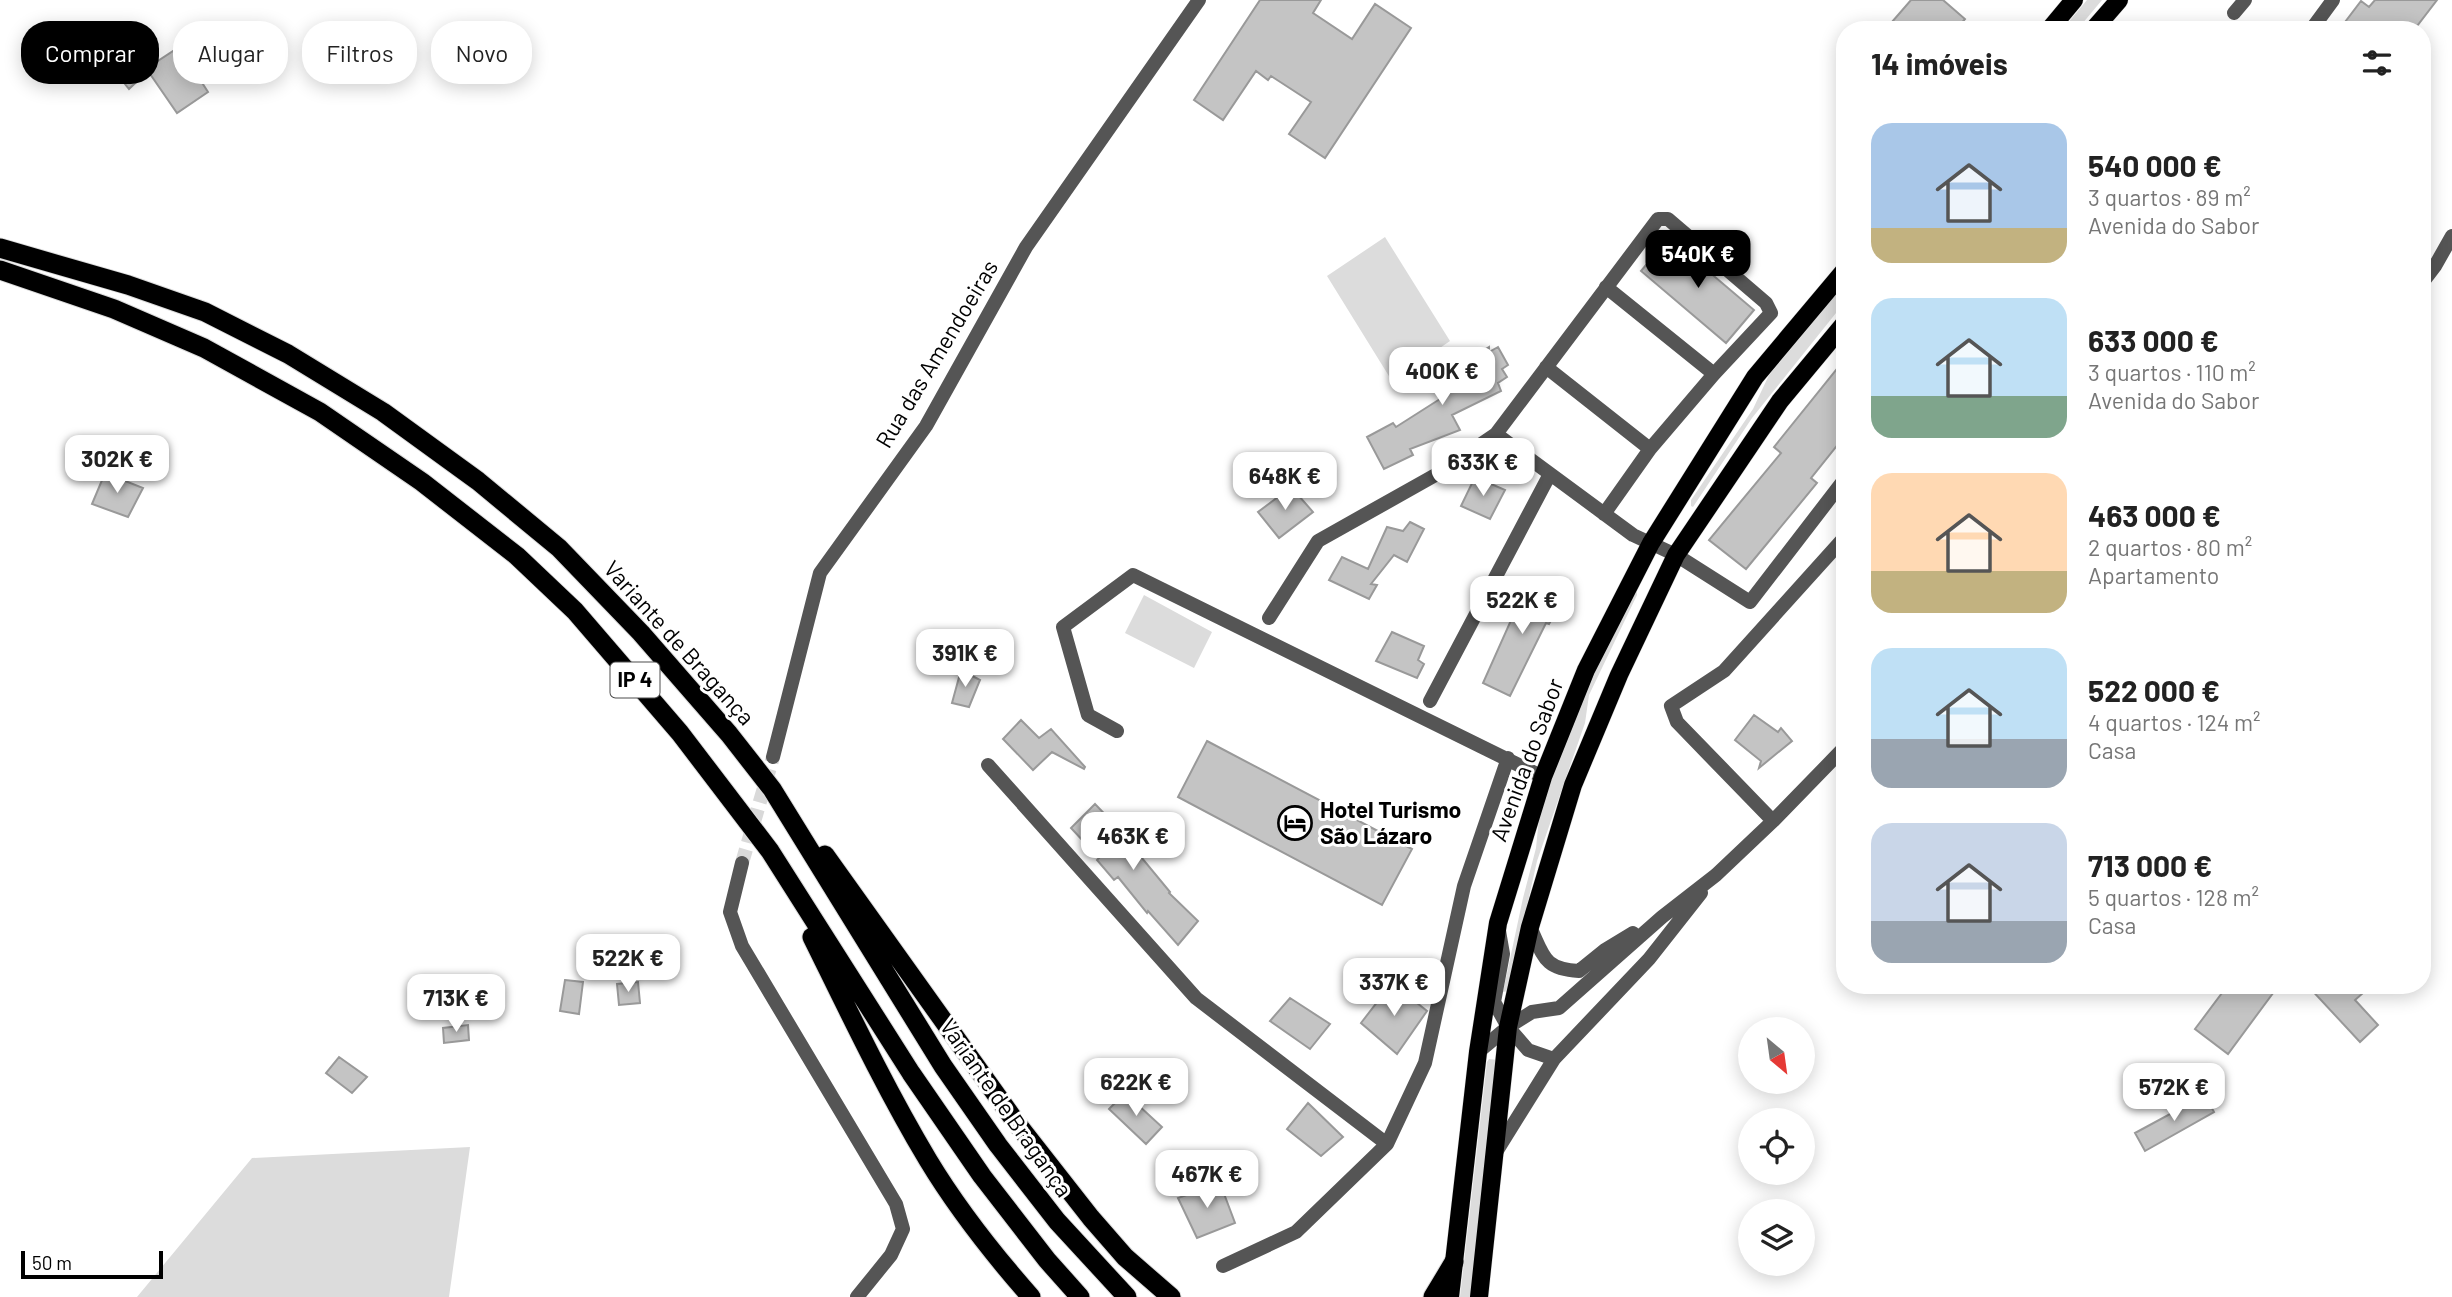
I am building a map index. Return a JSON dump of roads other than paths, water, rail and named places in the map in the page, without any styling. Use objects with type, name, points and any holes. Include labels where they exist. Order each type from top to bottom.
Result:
[{"type":"highway","name":"Variante de Bragança","points":[[0,248],[128,285],[205,312],[288,355],[383,412],[478,481],[559,548],[641,633],[729,734],[772,789],[943,1066],[998,1146],[1057,1221],[1127,1297]]},
{"type":"highway","name":"IP 4","points":[[0,270],[114,309],[204,348],[320,412],[422,482],[517,556],[575,611],[680,733],[770,851],[911,1073],[982,1177],[1047,1260],[1080,1297]]},
{"type":"highway","points":[[772,789],[836,869],[1015,1121],[1091,1218],[1125,1257],[1171,1297]]},
{"type":"highway","points":[[770,851],[896,1103],[929,1162],[954,1199],[1031,1297]]},
{"type":"highway","points":[[1433,1297],[1454,1262]]},
{"type":"main road","points":[[2056,21],[2074,0]]},
{"type":"main road","points":[[2101,21],[2119,0]]},
{"type":"main road","name":"Avenida do Sabor","points":[[1450,1297],[1478,1052],[1498,923],[1544,777],[1586,670],[1651,543],[1755,377],[1836,281]]},
{"type":"main road","points":[[1479,1297],[1508,1027],[1530,926],[1573,785],[1619,675],[1676,555],[1780,401],[1836,334]]},
{"type":"street","name":"Rua das Amendoeiras","points":[[773,757],[820,573],[926,426],[1026,247],[1199,0]]},
{"type":"street","points":[[2234,12],[2245,0]]},
{"type":"street","points":[[2318,21],[2333,0]]},
{"type":"street","points":[[1269,618],[1318,541],[1440,473],[1496,434],[1658,219],[1668,219],[1766,303],[1772,313],[1714,374],[1650,449],[1604,514]]},
{"type":"street","points":[[2431,271],[2452,236]]},
{"type":"street","points":[[1606,288],[1714,374]]},
{"type":"street","points":[[1546,367],[1650,449]]},
{"type":"street","points":[[1496,434],[1633,535],[1676,555],[1750,601],[1836,490]]},
{"type":"street","points":[[1430,701],[1550,474]]},
{"type":"street","points":[[1773,821],[1678,722],[1671,706],[1724,671],[1836,547]]},
{"type":"street","points":[[1117,731],[1088,715],[1063,627],[1133,576],[1544,777]]},
{"type":"street","points":[[1478,1052],[1508,1027],[1532,1012],[1559,1008],[1662,917],[1716,875],[1836,756]]},
{"type":"street","points":[[1223,1266],[1296,1232],[1387,1144],[1425,1063],[1464,886],[1508,758]]},
{"type":"street","points":[[988,765],[1196,998],[1387,1144]]},
{"type":"street","points":[[742,863],[730,912],[742,946],[896,1204],[903,1229],[891,1255],[857,1297]]},
{"type":"street","points":[[1496,1152],[1554,1059],[1649,958],[1716,875]]},
{"type":"street","points":[[1530,926],[1545,958],[1559,970],[1579,971],[1605,950],[1662,917]]},
{"type":"street","points":[[1498,923],[1503,954],[1494,1002],[1508,1027],[1528,1050],[1554,1059]]},
{"type":"tunnel","points":[[742,863],[773,757]]},
{"type":"place","name":"Hotel Turismo São Lázaro","points":[[1295,823]]}]
